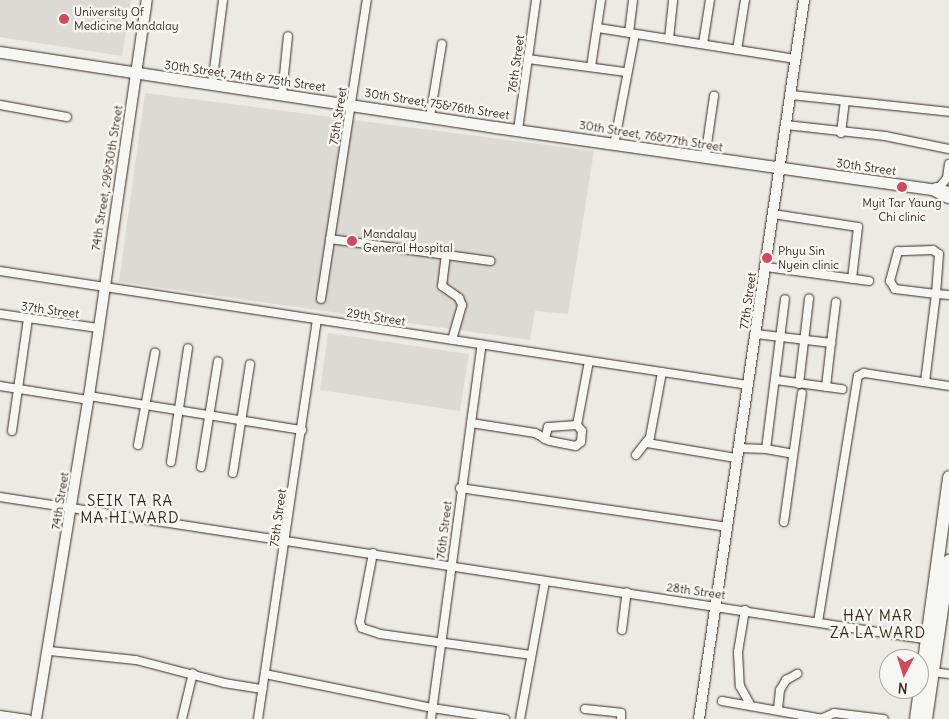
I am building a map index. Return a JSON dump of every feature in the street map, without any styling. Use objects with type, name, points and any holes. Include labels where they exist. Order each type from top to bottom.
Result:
[{"type":"main road","name":"30th Street, 74th & 75th Street","points":[[0,52],[136,74],[351,104]]},
{"type":"main road","name":"30th Street, 75&76th Street","points":[[351,104],[518,130]]},
{"type":"main road","name":"30th Street, 76&77th Street","points":[[518,130],[780,169]]},
{"type":"main road","name":"30th Street","points":[[780,169],[945,193]]},
{"type":"main road","points":[[926,719],[932,672],[931,640],[949,477]]},
{"type":"main road","points":[[916,719],[949,561]]},
{"type":"street","name":"74th Street, 29&30th Street","points":[[103,286],[147,0]]},
{"type":"street","points":[[212,85],[224,0]]},
{"type":"street","name":"75th Street","points":[[321,299],[367,0]]},
{"type":"street","name":"76th Street","points":[[518,130],[536,0]]},
{"type":"street","points":[[591,67],[602,0]]},
{"type":"street","points":[[614,145],[632,34],[633,0]]},
{"type":"street","points":[[669,39],[673,0]]},
{"type":"street","points":[[703,44],[710,0]]},
{"type":"street","points":[[737,50],[745,0]]},
{"type":"street","name":"77th Street","points":[[698,719],[804,0]]},
{"type":"street","points":[[598,28],[796,59]]},
{"type":"street","points":[[282,94],[288,36]]},
{"type":"street","points":[[430,117],[442,44]]},
{"type":"street","points":[[0,52],[0,57]]},
{"type":"street","points":[[528,59],[626,72]]},
{"type":"street","points":[[791,95],[949,112]]},
{"type":"street","points":[[705,158],[714,96]]},
{"type":"street","points":[[840,133],[845,101]]},
{"type":"street","points":[[0,105],[67,116]]},
{"type":"street","points":[[786,125],[840,133],[885,136],[949,148]]},
{"type":"street","points":[[945,193],[949,164]]},
{"type":"street","points":[[773,214],[858,227],[852,279]]},
{"type":"street","points":[[330,239],[490,261]]},
{"type":"street","points":[[925,382],[936,294],[937,252],[898,251],[892,286],[894,289],[936,294],[949,295]]},
{"type":"street","points":[[446,254],[442,286],[459,298],[462,304],[452,340]]},
{"type":"street","points":[[766,267],[870,281]]},
{"type":"street","name":"29th Street","points":[[0,271],[748,385]]},
{"type":"street","name":"74th Street","points":[[36,719],[50,651],[89,398],[103,286]]},
{"type":"street","points":[[766,450],[782,336],[785,298]]},
{"type":"street","points":[[799,384],[810,299]]},
{"type":"street","points":[[826,387],[836,302]]},
{"type":"street","name":"37th Street","points":[[0,314],[98,328]]},
{"type":"street","points":[[12,431],[28,318]]},
{"type":"street","name":"75th Street","points":[[258,719],[286,540],[317,319]]},
{"type":"street","points":[[756,334],[831,343]]},
{"type":"street","name":"76th Street","points":[[430,719],[443,642],[460,488],[482,344]]},
{"type":"street","points":[[171,462],[188,348]]},
{"type":"street","points":[[138,445],[156,353]]},
{"type":"street","points":[[201,467],[218,361]]},
{"type":"street","points":[[577,425],[589,361]]},
{"type":"street","points":[[232,473],[250,364]]},
{"type":"street","points":[[636,456],[647,443],[662,372]]},
{"type":"street","points":[[818,622],[858,376],[864,373],[949,386]]},
{"type":"street","points":[[776,380],[842,389]]},
{"type":"street","points":[[0,386],[18,390],[209,414],[302,430]]},
{"type":"street","points":[[784,522],[802,393]]},
{"type":"street","points":[[471,423],[535,433],[545,439],[580,445],[582,430],[577,425],[546,427],[545,439]]},
{"type":"street","points":[[647,443],[737,453],[766,450],[793,454]]},
{"type":"street","points":[[460,488],[726,527]]},
{"type":"street","name":"28th Street","points":[[0,497],[545,581],[714,605],[931,640]]},
{"type":"street","points":[[373,553],[360,622],[362,628],[380,634],[531,656]]},
{"type":"street","points":[[520,719],[545,581]]},
{"type":"street","points":[[622,630],[627,592]]},
{"type":"street","points":[[745,610],[738,652],[740,686],[751,706]]},
{"type":"street","points":[[50,651],[136,660],[193,673],[224,683],[263,688]]},
{"type":"street","points":[[932,672],[949,674]]},
{"type":"street","points":[[182,719],[193,673]]},
{"type":"street","points":[[266,674],[432,708],[505,719]]},
{"type":"street","points":[[778,709],[780,690],[786,680],[797,674]]},
{"type":"street","points":[[722,701],[823,718],[834,713],[884,719]]},
{"type":"street","points":[[585,709],[621,713],[620,719]]},
{"type":"street","points":[[0,715],[28,719]]},
{"type":"shaded area","name":"University Of Medicine Mandalay","points":[[0,0],[131,0],[122,56],[0,37]]},
{"type":"shaded area","name":"Mandalay General Hospital","points":[[145,93],[594,151],[568,314],[535,311],[530,340],[119,282]]},
{"type":"shaded area","points":[[328,333],[469,354],[460,411],[320,390]]},
{"type":"place","name":"University Of Medicine Mandalay","points":[[64,19]]},
{"type":"place","name":"Myit Tar Yaung Chi clinic","points":[[902,187]]},
{"type":"place","name":"Mandalay General Hospital","points":[[352,241]]},
{"type":"place","name":"Phyu Sin Nyein clinic","points":[[767,258]]},
{"type":"district","name":"SEIK TA RA MA HI WARD","points":[[130,508]]},
{"type":"district","name":"HAY MAR ZA LA WARD","points":[[878,624]]}]
